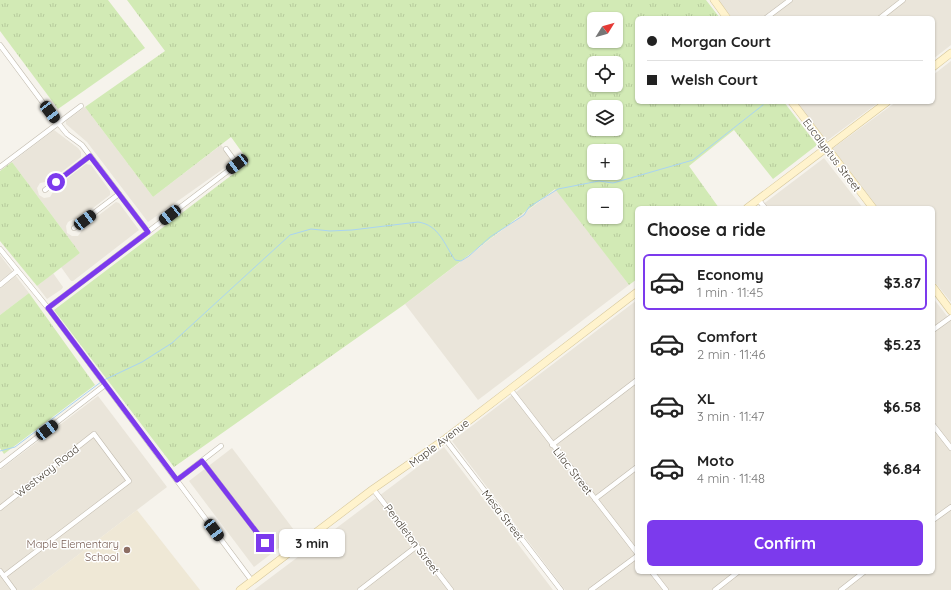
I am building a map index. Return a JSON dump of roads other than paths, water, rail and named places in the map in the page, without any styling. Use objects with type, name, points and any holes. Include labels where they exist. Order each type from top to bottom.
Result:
[{"type":"street","points":[[714,0],[726,16]]},
{"type":"street","points":[[769,16],[790,0]]},
{"type":"street","points":[[883,16],[903,0]]},
{"type":"street","points":[[0,45],[58,123],[67,134],[82,145],[148,232]]},
{"type":"street","points":[[935,65],[951,53]]},
{"type":"street","name":"Eucalyptus Street","points":[[794,104],[871,206]]},
{"type":"street","points":[[749,206],[884,104]]},
{"type":"street","points":[[0,167],[81,106]]},
{"type":"street","points":[[48,308],[237,164],[226,149]]},
{"type":"street","points":[[45,190],[90,156]]},
{"type":"street","points":[[74,228],[119,194]]},
{"type":"street","points":[[758,199],[763,206]]},
{"type":"street","points":[[0,249],[48,308],[252,581]]},
{"type":"street","points":[[0,285],[18,271]]},
{"type":"street","points":[[935,290],[951,311]]},
{"type":"street","name":"Maple Avenue","points":[[240,590],[373,489],[445,440],[635,294]]},
{"type":"street","points":[[935,329],[951,317]]},
{"type":"street","points":[[552,445],[635,382]]},
{"type":"street","points":[[0,466],[105,385]]},
{"type":"street","name":"Lilac Street","points":[[510,389],[635,551]]},
{"type":"street","points":[[935,428],[951,448]]},
{"type":"street","name":"Westway Road","points":[[0,508],[94,434],[129,481],[4,576]]},
{"type":"street","name":"Mesa Street","points":[[445,440],[561,590]]},
{"type":"street","points":[[177,480],[221,446]]},
{"type":"street","points":[[202,461],[265,543]]},
{"type":"street","points":[[595,499],[635,469]]},
{"type":"street","name":"Pendleton Street","points":[[373,489],[451,590]]},
{"type":"street","points":[[935,518],[951,506]]},
{"type":"street","points":[[360,590],[417,546]]},
{"type":"street","points":[[591,590],[635,556]]},
{"type":"street","points":[[0,571],[14,590]]},
{"type":"street","points":[[654,574],[666,590]]},
{"type":"street","points":[[715,590],[735,574]]},
{"type":"street","points":[[841,590],[861,574]]},
{"type":"waterway","points":[[104,380],[142,362],[172,343],[290,235],[311,229],[330,231],[352,230],[418,222],[425,224],[436,231],[455,260],[461,261],[469,256],[490,237],[524,215],[529,207],[558,189],[599,181],[613,183],[693,160],[763,105]]},
{"type":"waterway","points":[[0,451],[15,447],[101,382]]},
{"type":"place","name":"Maple Elementary School","points":[[127,550]]}]
